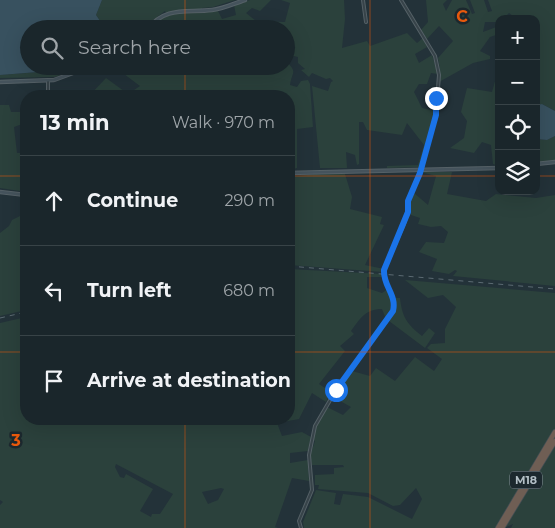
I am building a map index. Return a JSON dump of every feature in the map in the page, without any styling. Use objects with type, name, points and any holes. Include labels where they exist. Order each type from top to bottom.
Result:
[{"type":"highway","name":"M18","points":[[498,528],[555,432]]},
{"type":"highway","name":"M18","points":[[502,528],[555,441]]},
{"type":"main road","points":[[156,20],[159,16],[169,13],[188,10],[214,10],[245,0]]},
{"type":"main road","points":[[0,82],[48,81],[70,75]]},
{"type":"main road","points":[[540,164],[555,162]]},
{"type":"main road","points":[[295,173],[495,168]]},
{"type":"main road","points":[[0,192],[20,194]]},
{"type":"street","points":[[363,0],[366,22]]},
{"type":"street","points":[[301,528],[299,521],[312,490],[309,455],[315,426],[336,390],[393,311],[396,303],[385,280],[384,270],[404,224],[408,212],[408,201],[421,169],[436,115],[439,68],[435,56],[405,11],[401,0]]},
{"type":"street","points":[[48,81],[48,90]]},
{"type":"green space","points":[[102,0],[235,0],[213,7],[202,8],[202,12],[218,11],[222,19],[236,15],[234,5],[250,0],[271,0],[260,11],[252,8],[246,13],[255,20],[158,20],[167,15],[165,11],[153,20],[100,20],[96,15]]},
{"type":"green space","points":[[281,0],[344,0],[345,19],[342,48],[367,41],[370,46],[407,33],[417,43],[423,38],[427,47],[415,54],[419,63],[432,55],[438,74],[431,73],[427,84],[419,84],[414,92],[422,108],[436,111],[420,166],[387,168],[387,166],[418,165],[424,145],[407,123],[402,135],[367,130],[363,122],[359,122],[359,164],[357,165],[355,155],[346,152],[347,168],[320,168],[312,86],[328,91],[333,81],[330,78],[326,79],[312,73],[309,77],[301,70],[305,69],[298,63],[298,57],[295,56],[295,20],[286,20],[290,3]]},
{"type":"green space","points":[[426,0],[447,0],[443,4],[446,11],[452,0],[466,0],[472,14],[475,13],[470,0],[484,0],[488,12],[492,11],[488,0],[555,0],[555,111],[540,104],[540,15],[512,15],[509,13],[507,15],[495,15],[495,22],[485,22],[483,32],[495,28],[495,35],[490,37],[480,51],[490,56],[490,59],[473,63],[439,82],[440,69],[438,58],[453,41],[439,26],[427,39],[421,30],[428,22]]},
{"type":"green space","points":[[20,73],[20,75],[61,75],[55,77],[0,78],[0,75]]},
{"type":"green space","points":[[125,75],[292,75],[290,85],[297,87],[301,81],[308,80],[310,84],[313,127],[297,129],[297,168],[295,168],[295,90],[134,90],[140,86]]},
{"type":"green space","points":[[106,78],[122,90],[95,90]]},
{"type":"green space","points":[[495,81],[495,165],[493,164],[491,145],[482,142],[474,153],[450,148],[464,138],[467,121],[461,112],[467,88],[492,92]]},
{"type":"green space","points":[[0,105],[9,105],[11,112],[20,112],[20,125],[14,127],[17,153],[20,153],[20,191],[0,188]]},
{"type":"green space","points":[[555,136],[555,160],[540,162],[540,139],[547,140]]},
{"type":"green space","points":[[421,172],[452,172],[447,194],[486,201],[495,195],[536,198],[555,195],[555,286],[453,276],[457,271],[455,270],[449,274],[432,271],[437,259],[419,252],[426,242],[444,243],[448,232],[441,226],[431,227],[418,224],[420,218],[411,215],[411,201],[414,193],[428,205],[436,176]]},
{"type":"green space","points":[[345,174],[352,197],[350,209],[382,217],[380,224],[384,225],[365,265],[384,269],[383,272],[295,265],[295,176]]},
{"type":"green space","points":[[20,216],[20,311],[0,316],[0,233],[9,226],[12,220]]},
{"type":"green space","points":[[295,269],[383,274],[383,277],[367,277],[367,288],[382,293],[388,289],[393,304],[389,315],[386,319],[382,309],[376,309],[360,319],[351,331],[354,334],[340,346],[345,351],[319,384],[331,392],[326,402],[312,393],[299,419],[295,420]]},
{"type":"green space","points":[[405,280],[555,293],[555,429],[495,528],[304,528],[303,522],[316,490],[336,493],[334,504],[340,505],[343,494],[368,497],[412,519],[422,499],[416,488],[400,505],[393,506],[368,493],[318,489],[319,485],[315,485],[315,475],[334,474],[334,468],[344,467],[343,465],[312,465],[310,456],[315,441],[313,440],[316,426],[327,407],[343,415],[351,407],[333,397],[352,371],[370,376],[376,368],[395,381],[415,357],[434,371],[442,359],[427,348],[431,344],[445,343],[445,329],[456,307],[443,295],[428,298]]},
{"type":"green space","points":[[396,298],[400,298],[404,315],[417,332],[422,336],[429,328],[435,333],[425,348],[389,321],[394,313]]},
{"type":"green space","points":[[20,318],[20,425],[278,425],[282,436],[302,432],[311,437],[308,451],[290,453],[290,463],[308,460],[309,481],[292,478],[275,527],[278,528],[0,528],[0,505],[3,502],[0,500],[0,323]],"holes":[[[116,464],[173,494],[160,514],[152,514],[151,517],[140,511],[153,489],[126,474],[124,478],[120,477],[115,467]],[[224,489],[218,500],[208,504],[202,492]]]},
{"type":"green space","points":[[555,446],[555,528],[511,528],[513,524],[504,528]]},
{"type":"water","points":[[0,0],[102,0],[96,15],[100,20],[20,20],[20,73],[0,75]]},
{"type":"water","points":[[540,104],[555,111],[555,136],[547,140],[540,139]]},
{"type":"railway","points":[[295,267],[555,289]]},
{"type":"railway","points":[[0,318],[20,313]]},
{"type":"route","points":[[336,390],[344,377],[368,348],[393,311],[396,303],[385,280],[384,270],[404,224],[408,212],[408,201],[420,173],[436,115],[436,98]]}]
